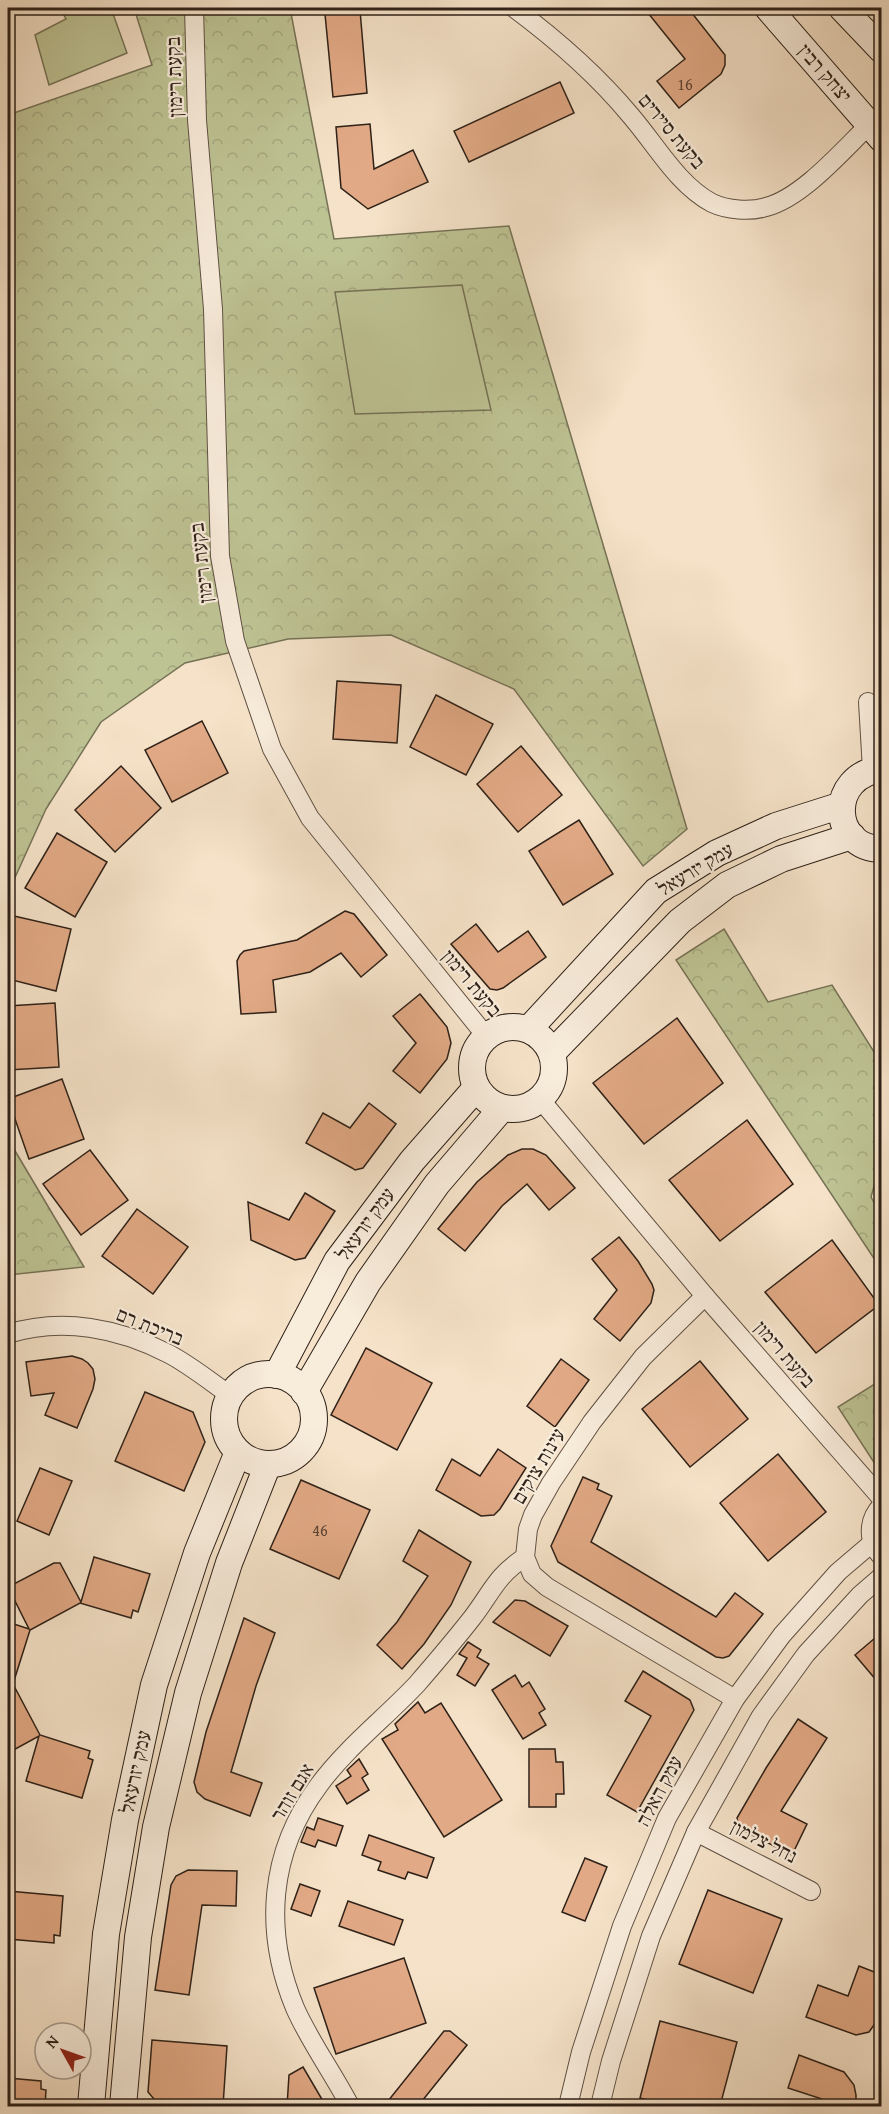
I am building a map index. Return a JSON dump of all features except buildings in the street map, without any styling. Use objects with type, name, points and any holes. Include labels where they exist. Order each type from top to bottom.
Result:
[{"type":"main road","name":"יצחק רבין","points":[[768,8],[875,132]]},
{"type":"main road","points":[[842,8],[882,50]]},
{"type":"main road","points":[[877,770],[862,774],[848,787],[842,805],[843,822],[852,836],[868,846],[882,849]]},
{"type":"main road","name":"עמק יזרעאל","points":[[529,1029],[656,891],[717,853],[776,826],[842,805]]},
{"type":"main road","name":"עמק יזרעאל","points":[[552,1053],[680,921],[728,885],[781,859],[852,836]]},
{"type":"main road","points":[[507,1027],[529,1029],[543,1039],[552,1053],[554,1073],[552,1083],[540,1100],[522,1108],[502,1108],[487,1101],[476,1088],[472,1060],[480,1043],[496,1030],[507,1027]]},
{"type":"main road","name":"עמק יזרעאל","points":[[277,1375],[337,1261],[412,1161],[476,1088]]},
{"type":"main road","name":"עמק יזרעאל","points":[[304,1392],[368,1282],[437,1184],[502,1108]]},
{"type":"main road","points":[[277,1375],[292,1381],[304,1392],[314,1415],[313,1427],[302,1449],[292,1457],[268,1464],[252,1461],[238,1452],[230,1442],[225,1431],[224,1419],[231,1396],[239,1386],[251,1378],[277,1375]]},
{"type":"main road","name":"עמק יזרעאל","points":[[91,2106],[106,1934],[125,1820],[154,1685],[196,1553],[238,1452]]},
{"type":"main road","name":"עמק יזרעאל","points":[[123,2106],[138,1938],[156,1827],[188,1693],[229,1563],[268,1464]]},
{"type":"street","name":"בקעת רימון","points":[[194,8],[197,120],[213,309],[220,556],[236,641],[272,749],[309,818],[486,1036]]},
{"type":"street","name":"בקעת סיירים","points":[[514,8],[547,32],[581,62],[630,115],[689,187],[713,203],[738,210],[766,207],[792,195],[875,132]]},
{"type":"street","points":[[868,702],[877,770]]},
{"type":"street","name":"בקעת רימון","points":[[540,1100],[705,1296],[882,1499]]},
{"type":"street","name":"עינות צוקים","points":[[525,1557],[528,1529],[533,1515],[551,1483],[592,1422],[643,1357],[705,1296]]},
{"type":"street","name":"בריכת רם","points":[[8,1334],[30,1327],[66,1325],[109,1330],[170,1354],[231,1396]]},
{"type":"street","points":[[877,1550],[871,1526],[873,1517],[882,1505]]},
{"type":"street","name":"עמק האלה","points":[[568,2106],[581,2052],[622,1926],[667,1818],[735,1699],[782,1635],[838,1572],[877,1550]]},
{"type":"street","points":[[525,1557],[532,1574],[547,1587],[735,1699]]},
{"type":"street","name":"אגם זוהר","points":[[351,2106],[295,2009],[281,1969],[274,1927],[275,1891],[283,1851],[298,1818],[319,1785],[348,1752],[445,1653],[481,1606],[498,1579],[525,1557]]},
{"type":"street","points":[[600,2106],[611,2061],[651,1936],[696,1832],[761,1716],[806,1654],[860,1595],[882,1576]]},
{"type":"street","name":"נחל צלמון","points":[[696,1832],[811,1891]]},
{"type":"green space","points":[[60,8],[111,8],[127,53],[49,85],[35,35],[66,19]]},
{"type":"green space","points":[[134,8],[290,8],[334,239],[509,226],[687,829],[643,866],[514,689],[391,635],[288,639],[185,663],[101,722],[46,809],[8,893],[8,115],[152,65]]},
{"type":"green space","points":[[462,285],[491,410],[355,414],[335,292]]},
{"type":"green space","points":[[724,929],[768,1002],[832,985],[881,1063],[881,1170],[871,1197],[881,1215],[881,1269],[676,960]]},
{"type":"green space","points":[[8,1139],[84,1267],[8,1275]]},
{"type":"green space","points":[[881,1380],[881,1467],[875,1464],[838,1407]]}]
